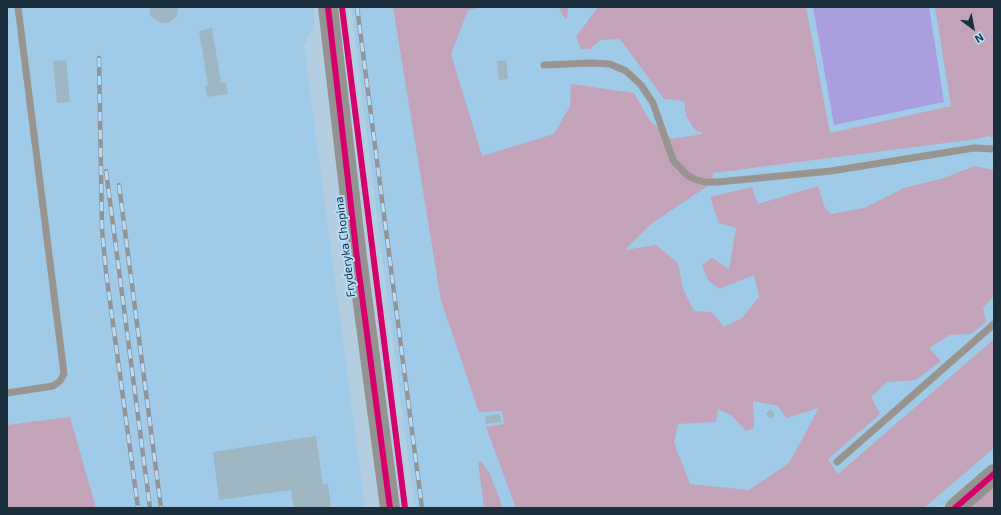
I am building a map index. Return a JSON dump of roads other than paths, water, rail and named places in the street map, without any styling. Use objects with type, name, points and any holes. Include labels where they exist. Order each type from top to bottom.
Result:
[{"type":"street","name":"Fryderyka Chopina","points":[[328,7],[390,508]]},
{"type":"street","points":[[955,508],[994,474]]},
{"type":"lane","points":[[7,393],[53,386],[60,381],[64,374],[18,7]]},
{"type":"lane","points":[[544,65],[591,63],[610,64],[626,71],[641,85],[653,103],[673,160],[687,175],[704,182],[718,182],[831,170],[974,148],[994,149]]},
{"type":"lane","points":[[837,462],[994,324]]},
{"type":"railway","points":[[357,7],[422,508]]},
{"type":"railway","points":[[99,58],[102,229],[106,272],[138,508]]},
{"type":"railway","points":[[106,171],[150,508]]},
{"type":"railway","points":[[119,185],[161,508]]}]
